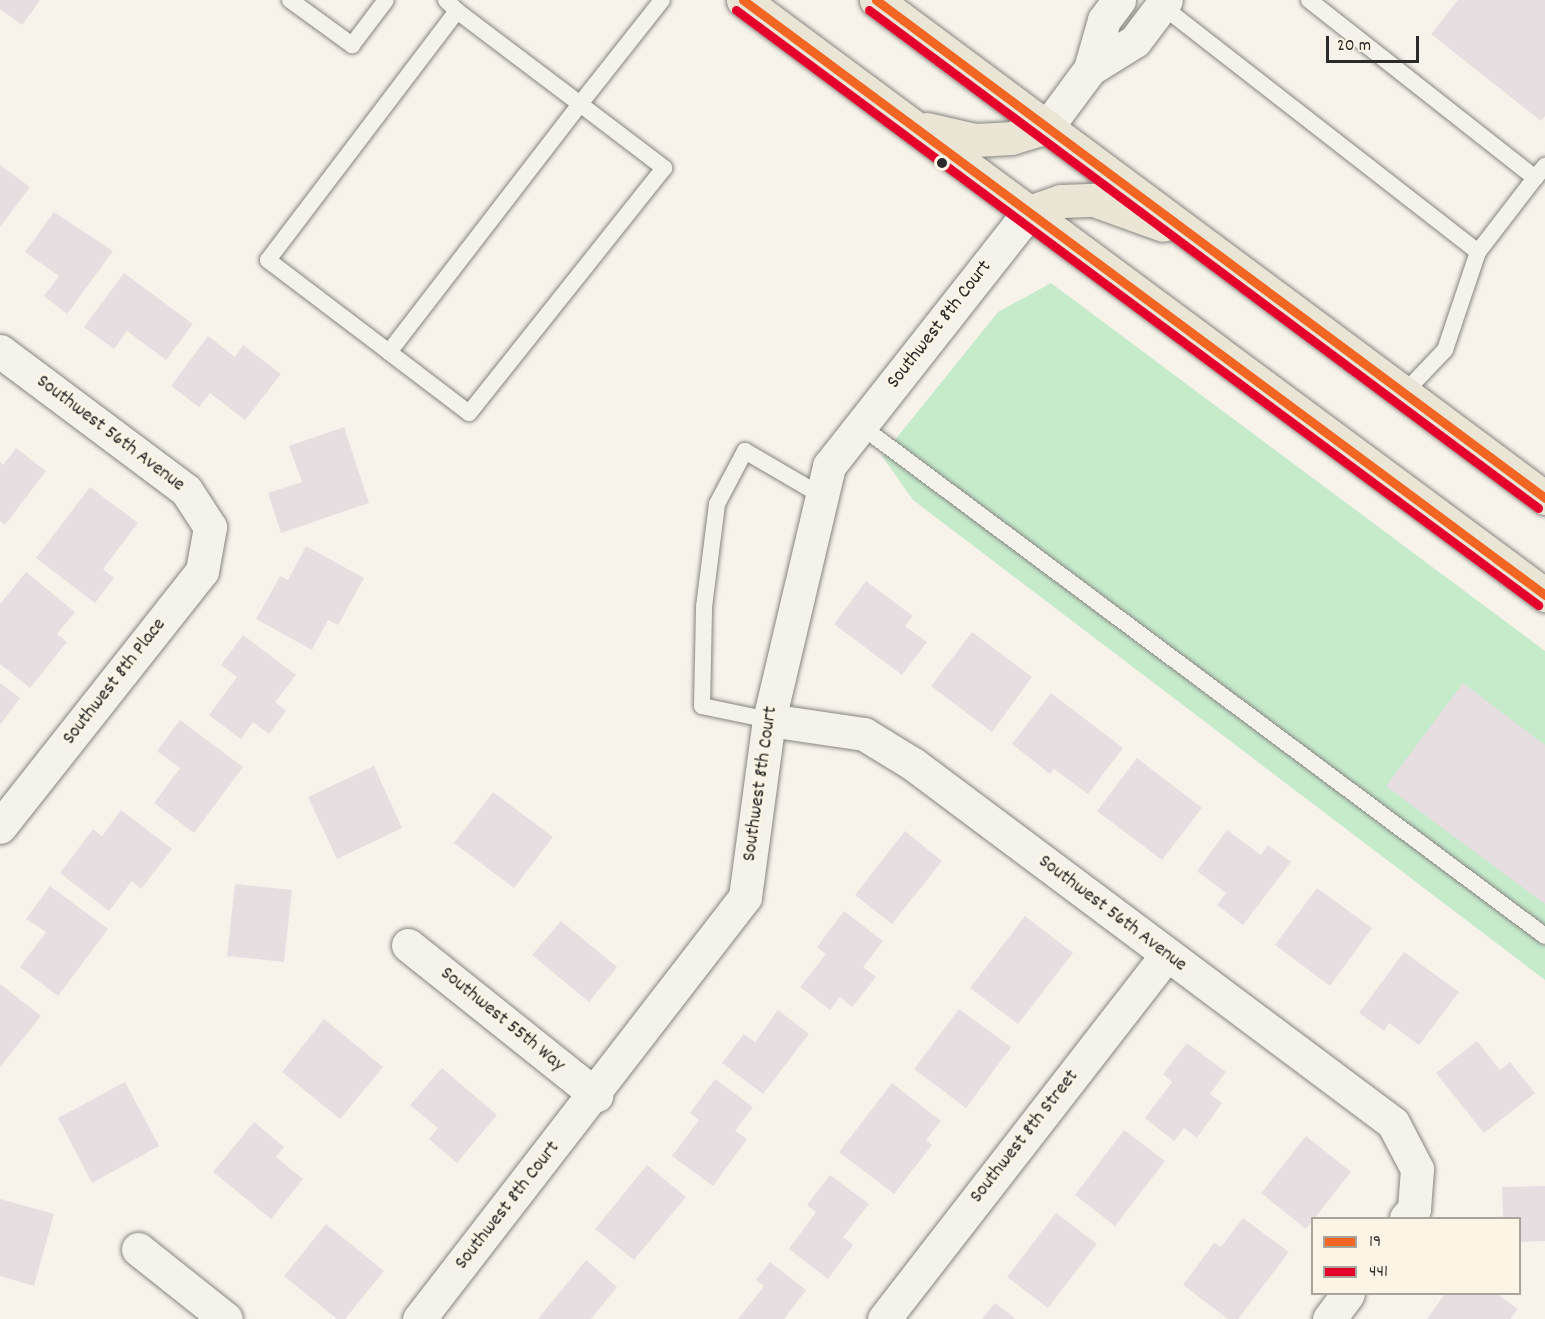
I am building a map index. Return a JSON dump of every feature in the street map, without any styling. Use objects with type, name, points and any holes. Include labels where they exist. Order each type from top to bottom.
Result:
[{"type":"main road","points":[[743,0],[916,126],[1545,595]]},
{"type":"main road","points":[[876,0],[1545,498]]},
{"type":"main road","points":[[916,126],[975,140],[1011,138],[1047,127]]},
{"type":"main road","points":[[1029,212],[1061,201],[1094,200],[1198,238]]},
{"type":"street","points":[[1047,127],[1090,69],[1104,20],[1119,0]]},
{"type":"street","points":[[1090,69],[1135,42],[1160,2]]},
{"type":"street","name":"Southwest 8th Court","points":[[419,1319],[596,1095],[745,897],[769,720],[830,466],[1029,212]]},
{"type":"street","name":"Southwest 56th Avenue","points":[[0,351],[186,490],[210,527]]},
{"type":"street","name":"Southwest 8th Place","points":[[0,827],[202,571],[210,527]]},
{"type":"street","name":"Southwest 56th Avenue","points":[[769,720],[864,734],[913,764],[1393,1123],[1417,1169],[1414,1209],[1407,1217]]},
{"type":"street","name":"Southwest 55th Way","points":[[408,945],[596,1095]]},
{"type":"street","name":"Southwest 8th Street","points":[[884,1319],[1166,955]]},
{"type":"street","points":[[138,1249],[226,1319]]},
{"type":"street","points":[[1329,1319],[1347,1295]]},
{"type":"lane","points":[[290,0],[352,45],[386,0]]},
{"type":"lane","points":[[389,352],[662,0]]},
{"type":"lane","points":[[1309,0],[1540,172],[1478,252],[1445,350],[1404,393]]},
{"type":"lane","points":[[1160,2],[1478,252]]},
{"type":"lane","points":[[452,6],[580,104],[664,168],[469,413],[268,260],[452,6]]},
{"type":"lane","points":[[861,426],[1545,936]]},
{"type":"lane","points":[[769,720],[702,706],[704,607],[717,504],[745,451],[822,496]]},
{"type":"green space","points":[[1051,283],[1545,651],[1545,980],[913,500],[882,456],[998,312]]},
{"type":"building","points":[[0,0],[40,0],[22,25],[0,9]]},
{"type":"building","points":[[1458,0],[1545,0],[1545,116],[1541,121],[1431,34]]},
{"type":"building","points":[[0,165],[30,187],[0,227]]},
{"type":"building","points":[[54,212],[113,251],[67,314],[44,296],[59,276],[25,252]]},
{"type":"building","points":[[124,273],[193,324],[166,360],[127,331],[114,349],[84,327]]},
{"type":"building","points":[[208,336],[235,357],[243,345],[281,374],[245,420],[210,393],[199,407],[171,386]]},
{"type":"building","points":[[344,427],[369,503],[281,533],[268,493],[302,482],[289,446]]},
{"type":"building","points":[[16,448],[46,471],[5,525],[0,521],[0,462],[3,465]]},
{"type":"building","points":[[90,487],[138,523],[103,569],[114,578],[95,603],[36,558]]},
{"type":"building","points":[[306,546],[364,578],[338,625],[328,620],[312,650],[256,619],[280,576],[288,580]]},
{"type":"building","points":[[26,572],[75,612],[57,634],[67,642],[30,688],[0,664],[0,604]]},
{"type":"building","points":[[866,581],[913,616],[905,626],[927,642],[902,675],[834,624]]},
{"type":"building","points":[[972,632],[1032,677],[992,732],[931,686]]},
{"type":"building","points":[[243,635],[296,675],[275,702],[286,711],[269,734],[253,722],[241,739],[209,715],[237,677],[221,665]]},
{"type":"building","points":[[0,683],[20,698],[0,725]]},
{"type":"building","points":[[1463,683],[1545,745],[1545,904],[1386,786]]},
{"type":"building","points":[[1051,693],[1123,748],[1088,794],[1054,769],[1050,774],[1012,744]]},
{"type":"building","points":[[180,720],[243,767],[194,833],[154,803],[180,768],[157,751]]},
{"type":"building","points":[[1137,758],[1202,808],[1162,860],[1097,811]]},
{"type":"building","points":[[374,766],[402,828],[337,859],[308,797]]},
{"type":"building","points":[[493,792],[553,837],[514,888],[454,843]]},
{"type":"building","points":[[121,810],[172,849],[141,889],[132,881],[109,911],[60,873],[93,829],[102,836]]},
{"type":"building","points":[[1227,830],[1261,855],[1268,845],[1291,862],[1243,925],[1217,905],[1226,893],[1197,871]]},
{"type":"building","points":[[905,831],[942,861],[892,924],[855,895]]},
{"type":"building","points":[[235,884],[292,890],[284,962],[227,956]]},
{"type":"building","points":[[50,886],[108,929],[58,996],[20,967],[46,932],[26,919]]},
{"type":"building","points":[[1317,888],[1372,928],[1330,986],[1275,945]]},
{"type":"building","points":[[844,911],[883,941],[863,967],[876,977],[852,1007],[840,997],[830,1010],[800,987],[826,954],[817,947]]},
{"type":"building","points":[[1025,916],[1073,953],[1018,1024],[970,988]]},
{"type":"building","points":[[561,921],[617,967],[589,1002],[532,955]]},
{"type":"building","points":[[1404,952],[1459,992],[1419,1045],[1389,1023],[1384,1031],[1359,1013]]},
{"type":"building","points":[[0,984],[41,1016],[0,1067]]},
{"type":"building","points":[[959,1009],[1011,1047],[966,1108],[914,1069]]},
{"type":"building","points":[[778,1010],[809,1034],[763,1094],[722,1063],[744,1034],[755,1042]]},
{"type":"building","points":[[324,1019],[383,1067],[340,1119],[282,1072]]},
{"type":"building","points":[[1477,1041],[1500,1070],[1510,1062],[1535,1093],[1484,1133],[1436,1073]]},
{"type":"building","points":[[1187,1043],[1226,1072],[1210,1094],[1222,1103],[1197,1138],[1184,1128],[1174,1141],[1145,1118],[1172,1082],[1163,1074]]},
{"type":"building","points":[[442,1068],[497,1115],[457,1163],[429,1139],[438,1128],[410,1105]]},
{"type":"building","points":[[715,1079],[753,1107],[735,1131],[747,1139],[713,1186],[672,1156],[699,1120],[690,1113]]},
{"type":"building","points":[[125,1082],[159,1146],[92,1183],[58,1118]]},
{"type":"building","points":[[892,1083],[941,1121],[926,1140],[932,1145],[894,1194],[839,1152]]},
{"type":"building","points":[[254,1122],[284,1147],[276,1157],[303,1179],[271,1219],[213,1172]]},
{"type":"building","points":[[1124,1130],[1165,1161],[1115,1226],[1075,1195]]},
{"type":"building","points":[[1306,1136],[1351,1172],[1315,1217],[1311,1217],[1311,1223],[1306,1229],[1261,1193]]},
{"type":"building","points":[[647,1165],[686,1197],[634,1260],[595,1229]]},
{"type":"building","points":[[830,1175],[869,1204],[843,1237],[853,1245],[828,1279],[789,1249],[816,1212],[807,1205]]},
{"type":"building","points":[[1545,1186],[1545,1241],[1521,1242],[1521,1217],[1503,1217],[1502,1187]]},
{"type":"building","points":[[0,1199],[54,1214],[34,1286],[0,1276]]},
{"type":"building","points":[[1056,1213],[1097,1244],[1048,1308],[1007,1277]]},
{"type":"building","points":[[1243,1218],[1289,1252],[1238,1319],[1228,1319],[1183,1285],[1214,1243],[1221,1247]]},
{"type":"building","points":[[326,1224],[384,1271],[345,1319],[337,1319],[284,1276]]},
{"type":"building","points":[[586,1260],[617,1287],[591,1319],[538,1319]]},
{"type":"building","points":[[770,1262],[806,1290],[784,1319],[738,1319],[764,1286],[756,1280]]},
{"type":"building","points":[[1444,1295],[1498,1295],[1518,1309],[1510,1319],[1427,1319]]},
{"type":"building","points":[[995,1303],[1016,1319],[982,1319]]},
{"type":"transit line","name":"19","points":[[743,0],[1545,595]]},
{"type":"transit line","name":"19","points":[[876,0],[1545,498]]},
{"type":"transit line","name":"441","points":[[736,10],[1538,605]]},
{"type":"transit line","name":"441","points":[[869,10],[1538,508]]}]
